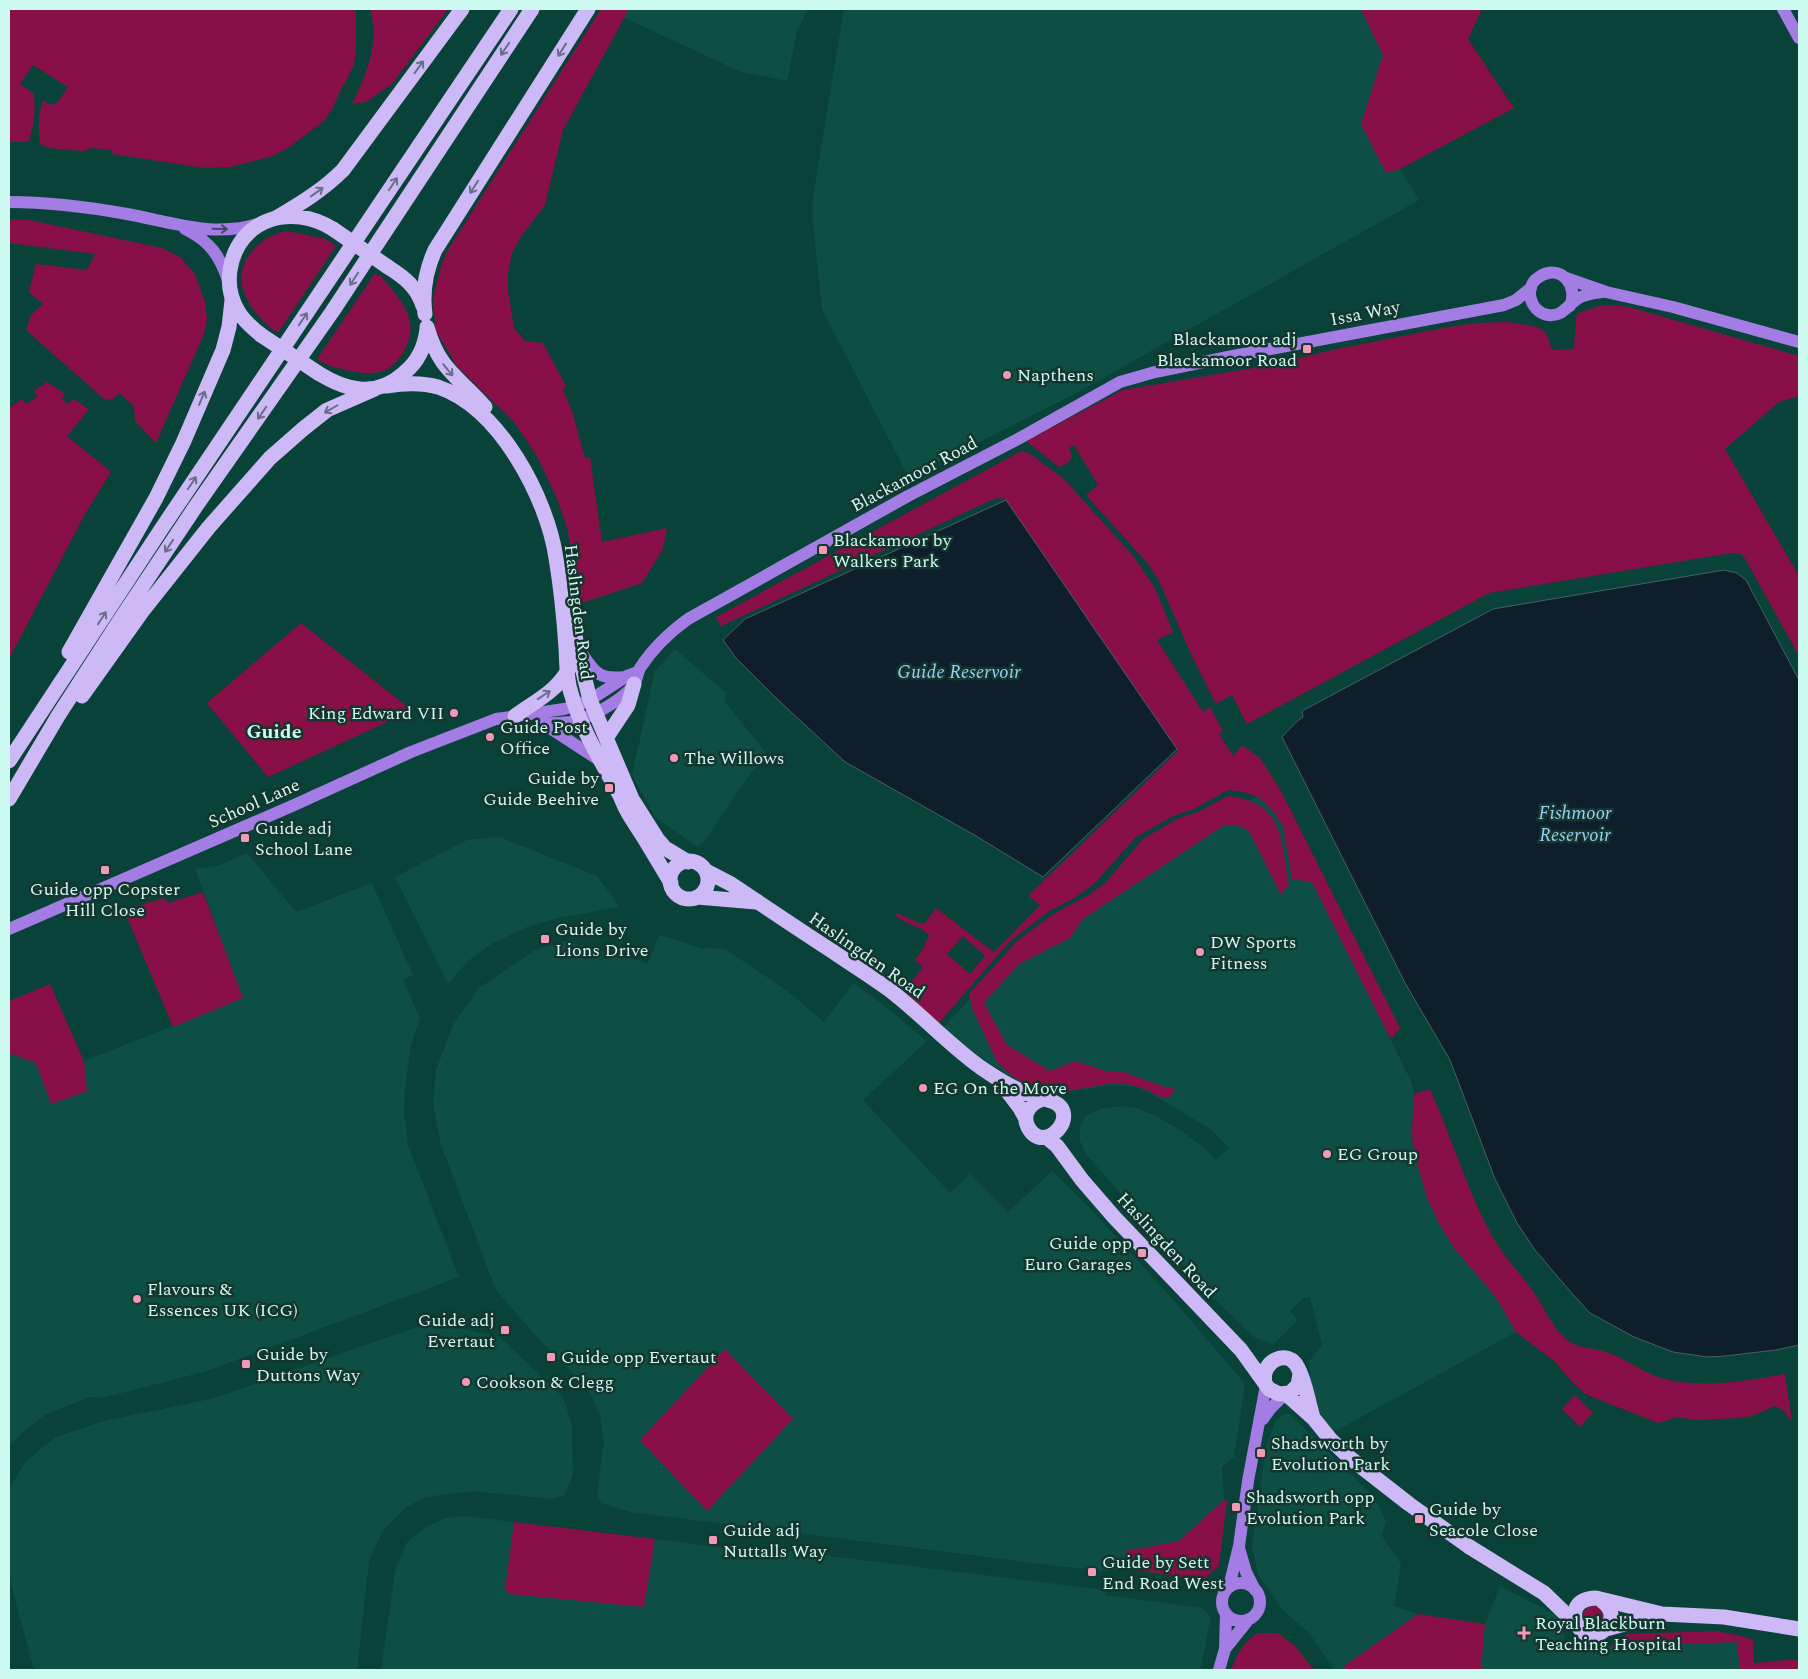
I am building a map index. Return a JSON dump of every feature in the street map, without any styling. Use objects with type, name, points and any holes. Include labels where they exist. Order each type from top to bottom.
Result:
[{"type":"highway","points":[[18,747],[56,675],[156,498],[223,350],[230,327],[232,263],[237,248],[245,237],[261,223],[276,218],[307,200],[343,170],[462,9]]},
{"type":"highway","points":[[9,761],[157,536],[511,9]]},
{"type":"highway","points":[[9,800],[58,716],[122,617],[196,506],[332,312],[532,9]]},
{"type":"highway","points":[[9,800],[144,609],[209,527],[270,458],[315,419],[340,403],[402,376],[415,362],[424,344],[426,276],[435,250],[588,9]]},
{"type":"highway","name":"Haslingden Road","points":[[276,218],[307,217],[323,223],[400,274],[415,289],[434,348],[444,366],[480,401],[528,460],[543,488],[553,514],[563,560],[577,646],[593,706],[632,798],[652,832],[665,848],[688,862]]},
{"type":"highway","points":[[231,293],[242,317],[262,335],[332,382],[346,387],[367,390],[380,387]]},
{"type":"highway","name":"Haslingden Road","points":[[380,387],[410,383],[428,385],[448,391],[479,412],[500,435],[521,464],[545,516],[556,556],[569,686],[578,712],[599,760],[628,813],[671,883]]},
{"type":"highway","points":[[515,716],[555,688],[568,670]]},
{"type":"highway","points":[[606,738],[628,705],[633,678]]},
{"type":"highway","points":[[688,862],[698,864],[706,871],[708,879],[707,887],[697,897],[691,899],[681,897],[676,893],[671,883],[672,873],[675,869],[681,864],[688,862]]},
{"type":"highway","name":"Haslingden Road","points":[[706,871],[731,884],[888,989],[967,1057],[998,1080],[1024,1093],[1044,1099]]},
{"type":"highway","name":"Haslingden Road","points":[[697,897],[758,902]]},
{"type":"highway","name":"Haslingden Road","points":[[998,1080],[1020,1108],[1026,1119]]},
{"type":"highway","points":[[1044,1099],[1055,1102],[1059,1106],[1063,1116],[1063,1123],[1056,1133],[1046,1137],[1036,1135],[1031,1131],[1026,1119],[1029,1108],[1044,1099]]},
{"type":"highway","name":"Haslingden Road","points":[[1063,1123],[1070,1163]]},
{"type":"highway","name":"Haslingden Road","points":[[1046,1137],[1057,1146],[1082,1180],[1114,1217],[1241,1350],[1265,1384]]},
{"type":"highway","name":"Haslingden Road","points":[[1241,1350],[1252,1355],[1274,1360]]},
{"type":"highway","points":[[1300,1374],[1295,1390],[1285,1394],[1274,1393],[1265,1384],[1264,1372],[1266,1367],[1274,1360],[1280,1358],[1291,1360],[1299,1369],[1314,1419]]},
{"type":"highway","points":[[1285,1394],[1314,1419],[1331,1440],[1350,1458],[1409,1504],[1468,1546],[1544,1593],[1581,1631],[1593,1635],[1599,1634],[1606,1629],[1662,1614]]},
{"type":"highway","points":[[1544,1593],[1565,1598],[1596,1600],[1662,1614],[1724,1617],[1799,1629]]},
{"type":"highway","points":[[1576,1625],[1574,1614],[1576,1608],[1584,1600],[1596,1600],[1606,1604],[1611,1614],[1609,1625],[1606,1629]]},
{"type":"main road","points":[[1783,9],[1799,38]]},
{"type":"main road","points":[[9,202],[101,209],[178,226],[221,230],[242,228],[261,223]]},
{"type":"main road","points":[[178,226],[194,234],[212,248],[219,258],[231,293]]},
{"type":"main road","points":[[1606,292],[1587,295],[1578,299],[1560,314],[1552,316],[1539,312],[1531,301],[1531,288],[1536,279],[1547,273],[1559,274],[1606,292],[1626,295],[1799,342]]},
{"type":"main road","points":[[1566,278],[1570,283],[1573,294],[1570,306]]},
{"type":"main road","name":"Issa Way","points":[[1233,356],[1504,305],[1516,300],[1531,288]]},
{"type":"main road","name":"Issa Way","points":[[1504,305],[1539,312]]},
{"type":"main road","name":"Blackamoor Road","points":[[578,712],[615,701],[654,649],[669,633],[688,619],[916,491],[1018,439],[1120,382],[1155,372],[1233,356]]},
{"type":"main road","points":[[577,646],[593,669],[602,676],[633,678]]},
{"type":"main road","name":"School Lane","points":[[9,929],[411,752],[487,722],[564,709],[578,712]]},
{"type":"main road","points":[[543,724],[571,721],[578,712]]},
{"type":"main road","points":[[515,716],[543,724],[599,760]]},
{"type":"main road","points":[[1219,1670],[1225,1649],[1226,1614],[1222,1603],[1223,1597],[1230,1587],[1239,1546],[1265,1384]]},
{"type":"main road","points":[[1260,1424],[1270,1409],[1285,1394]]},
{"type":"main road","points":[[1225,1649],[1254,1615],[1259,1605],[1259,1600],[1246,1572],[1239,1546]]},
{"type":"main road","points":[[1230,1587],[1234,1584],[1246,1584],[1255,1590]]},
{"type":"main road","points":[[1226,1614],[1236,1620],[1249,1619]]},
{"type":"shaded area","points":[[9,9],[356,9],[354,65],[333,108],[324,121],[288,148],[270,157],[230,167],[205,168],[112,154],[112,150],[92,148],[83,151],[49,148],[40,144],[39,122],[43,101],[52,105],[57,103],[68,87],[33,65],[20,84],[33,93],[35,105],[29,142],[9,142]]},
{"type":"shaded area","points":[[370,9],[448,9],[392,84],[366,102],[352,104],[363,81],[373,46],[373,21]]},
{"type":"shaded area","points":[[601,9],[629,9],[563,130],[545,205],[520,238],[512,253],[508,273],[508,291],[514,328],[525,341],[543,343],[566,386],[563,389],[573,414],[585,458],[590,457],[602,542],[667,528],[663,549],[642,583],[579,604],[568,531],[558,501],[537,456],[514,422],[457,366],[436,331],[433,298],[442,263],[448,250]]},
{"type":"shaded area","points":[[611,9],[808,9],[797,32],[787,81],[741,72],[610,11]]},
{"type":"shaded area","points":[[844,9],[1361,9],[1383,55],[1361,124],[1386,173],[1400,169],[1419,200],[1080,391],[909,478],[822,309],[813,223],[813,196]]},
{"type":"shaded area","points":[[1361,9],[1482,9],[1468,39],[1514,108],[1400,169],[1386,173],[1361,124],[1383,55]]},
{"type":"shaded area","points":[[9,219],[29,220],[162,248],[180,257],[195,274],[205,302],[207,319],[204,334],[156,443],[135,421],[134,406],[119,393],[113,399],[105,400],[26,330],[31,315],[43,304],[29,292],[36,264],[87,270],[95,254],[9,243]]},
{"type":"shaded area","points":[[286,231],[326,239],[336,246],[278,333],[263,321],[250,304],[244,292],[242,271],[245,261],[258,245],[276,234]]},
{"type":"shaded area","points":[[375,273],[382,277],[395,293],[409,317],[411,326],[410,336],[400,358],[387,369],[372,373],[342,369],[320,361],[317,359]]},
{"type":"shaded area","points":[[1599,306],[1629,307],[1799,356],[1799,396],[1779,402],[1725,449],[1799,576],[1799,656],[1746,560],[1741,554],[1731,553],[1489,593],[1247,724],[1232,695],[1216,704],[1190,652],[1158,579],[1148,564],[1086,495],[1098,485],[1074,445],[1069,448],[1071,459],[1067,464],[1059,467],[1026,441],[1123,390],[1276,364],[1332,350],[1448,327],[1477,323],[1508,322],[1533,326],[1542,329],[1548,337],[1552,350],[1574,349],[1578,313]]},
{"type":"shaded area","points":[[47,382],[65,394],[62,399],[68,404],[74,399],[89,409],[67,436],[111,472],[85,514],[9,659],[9,408],[22,399],[26,404],[37,397],[34,391]]},
{"type":"shaded area","points":[[1021,451],[1029,453],[1065,480],[1134,557],[1155,588],[1173,632],[1157,640],[1203,712],[1210,707],[1223,731],[1219,734],[1233,756],[1242,745],[1260,758],[1281,791],[1400,1028],[1390,1038],[1312,882],[1292,879],[1283,826],[1273,811],[1260,798],[1244,792],[1228,790],[1194,809],[1173,816],[1136,837],[1094,884],[1073,899],[1051,910],[1010,941],[939,1023],[904,991],[923,967],[915,960],[923,949],[929,935],[899,918],[895,915],[897,913],[919,923],[925,923],[936,908],[994,952],[1040,905],[1030,897],[1030,894],[1177,752],[1177,749],[1006,500],[994,499],[721,626],[716,617]],"holes":[[[963,936],[985,956],[970,974],[947,954]]]},
{"type":"shaded area","points":[[301,623],[409,708],[409,712],[268,777],[207,703]]},
{"type":"shaded area","points":[[675,649],[726,693],[724,701],[768,755],[752,771],[704,842],[698,847],[656,818],[632,775],[655,671]]},
{"type":"shaded area","points":[[1267,790],[1411,1081],[1414,1094],[1413,1148],[1427,1198],[1454,1248],[1495,1296],[1516,1332],[1334,1432],[1322,1418],[1312,1390],[1309,1361],[1322,1345],[1310,1297],[1302,1299],[1290,1311],[1298,1320],[1275,1343],[1272,1344],[1254,1337],[1206,1291],[1086,1154],[1080,1141],[1080,1126],[1085,1117],[1104,1108],[1123,1106],[1136,1108],[1156,1116],[1183,1132],[1203,1147],[1216,1160],[1229,1148],[1212,1130],[1147,1091],[1137,1087],[1110,1085],[1067,1092],[1052,1091],[1026,1085],[992,1065],[957,1040],[944,1027],[1028,935]]},
{"type":"shaded area","points":[[1228,796],[1246,800],[1260,806],[1270,814],[1276,825],[1281,838],[1289,884],[1281,895],[1249,831],[1238,825],[1223,826],[1083,919],[1070,938],[1019,964],[984,1003],[1007,1045],[1050,1071],[1075,1061],[1109,1072],[1121,1071],[1168,1088],[1173,1087],[1174,1092],[1168,1098],[1157,1096],[1148,1090],[1123,1083],[1067,1091],[1052,1090],[1026,1084],[1012,1076],[997,1062],[972,1008],[969,994],[1017,941],[1055,913],[1089,895],[1105,883],[1143,839],[1177,819],[1198,812]]},
{"type":"shaded area","points":[[500,837],[597,876],[620,907],[557,918],[527,927],[493,943],[468,961],[448,984],[395,877],[467,840]]},
{"type":"shaded area","points":[[247,853],[296,912],[372,883],[413,975],[403,980],[420,1018],[411,1044],[405,1086],[404,1113],[408,1145],[459,1277],[207,1371],[102,1398],[89,1397],[45,1415],[22,1433],[9,1447],[9,1053],[36,1063],[52,1104],[87,1091],[84,1061],[243,998],[195,869],[218,866]]},
{"type":"shaded area","points":[[203,892],[243,998],[173,1027],[124,910],[164,898],[168,903]]},
{"type":"shaded area","points":[[659,935],[701,948],[725,949],[786,990],[824,1022],[853,983],[877,1000],[927,1041],[863,1100],[950,1193],[970,1174],[1008,1212],[1052,1171],[1096,1215],[1170,1296],[1245,1384],[1234,1457],[1222,1467],[1224,1500],[1227,1501],[1219,1565],[1203,1580],[1129,1569],[1106,1571],[1057,1566],[631,1512],[601,1503],[597,1495],[604,1441],[600,1416],[589,1390],[537,1337],[496,1290],[441,1145],[433,1104],[436,1070],[453,1025],[478,989],[535,950],[565,941],[648,963]]},
{"type":"shaded area","points":[[50,984],[84,1061],[87,1091],[51,1104],[36,1063],[9,1053],[9,1001]]},
{"type":"shaded area","points":[[1430,1089],[1473,1198],[1494,1240],[1527,1283],[1557,1329],[1567,1340],[1571,1343],[1613,1355],[1661,1378],[1676,1381],[1723,1383],[1785,1374],[1792,1422],[1783,1410],[1775,1406],[1752,1416],[1739,1418],[1695,1420],[1677,1417],[1658,1423],[1587,1395],[1574,1384],[1555,1362],[1516,1332],[1495,1296],[1454,1248],[1427,1198],[1413,1148],[1412,1132],[1414,1094]]},
{"type":"shaded area","points":[[431,1322],[500,1337],[563,1397],[572,1425],[573,1474],[565,1495],[552,1499],[473,1491],[425,1497],[404,1509],[382,1532],[369,1561],[357,1670],[34,1670],[9,1576],[9,1489],[26,1461],[56,1437],[100,1422],[215,1398]]},
{"type":"shaded area","points":[[725,1349],[793,1419],[707,1511],[640,1440]]},
{"type":"shaded area","points":[[1575,1395],[1593,1413],[1580,1427],[1562,1409]]},
{"type":"shaded area","points":[[1284,1414],[1290,1414],[1374,1497],[1386,1521],[1382,1536],[1401,1564],[1394,1606],[1418,1614],[1344,1666],[1346,1670],[1334,1670],[1310,1634],[1282,1609],[1258,1574],[1252,1546],[1266,1448],[1275,1422]]},
{"type":"shaded area","points":[[1224,1500],[1227,1501],[1219,1565],[1203,1580],[1129,1569],[1125,1551],[1179,1541]]},
{"type":"shaded area","points":[[464,1516],[514,1522],[505,1589],[510,1594],[644,1607],[655,1539],[772,1554],[789,1551],[1105,1590],[1105,1595],[1202,1608],[1211,1617],[1200,1670],[381,1670],[395,1571],[407,1542],[423,1529],[445,1518]]},
{"type":"shaded area","points":[[514,1522],[655,1539],[644,1607],[510,1594],[505,1590]]},
{"type":"shaded area","name":"Royal Blackburn Teaching Hospital","points":[[1500,1586],[1560,1617],[1566,1646],[1610,1647],[1737,1642],[1740,1670],[1481,1670],[1485,1624]]},
{"type":"shaded area","points":[[1589,1606],[1597,1606],[1603,1612],[1603,1620],[1597,1626],[1589,1626],[1583,1620],[1583,1612]]},
{"type":"shaded area","points":[[1418,1614],[1485,1624],[1481,1670],[1346,1670],[1344,1666]]},
{"type":"shaded area","points":[[1716,1631],[1753,1640],[1754,1663],[1799,1659],[1799,1670],[1740,1670],[1737,1642],[1610,1647],[1627,1634]]},
{"type":"shaded area","points":[[1258,1633],[1278,1633],[1295,1646],[1314,1670],[1231,1670],[1241,1649],[1248,1640]]},
{"type":"water","name":"Guide Reservoir","points":[[1006,500],[1177,749],[1043,877],[976,836],[845,762],[736,658],[723,640],[745,619]]},
{"type":"water","name":"Fishmoor Reservoir","points":[[1724,570],[1737,573],[1746,580],[1799,680],[1799,1345],[1776,1350],[1707,1357],[1673,1352],[1634,1337],[1590,1313],[1535,1250],[1517,1223],[1495,1179],[1450,1060],[1405,983],[1282,737],[1303,717],[1302,711],[1493,609]]},
{"type":"place","name":"Blackamoor adj Blackamoor Road","points":[[1307,349]]},
{"type":"place","name":"Napthens","points":[[1007,375]]},
{"type":"place","name":"Blackamoor by Walkers Park","points":[[823,550]]},
{"type":"place","name":"King Edward VII","points":[[454,713]]},
{"type":"place","name":"Guide Post Office","points":[[490,737]]},
{"type":"place","name":"The Willows","points":[[674,758]]},
{"type":"place","name":"Guide by Guide Beehive","points":[[609,788]]},
{"type":"place","name":"Guide adj School Lane","points":[[245,838]]},
{"type":"place","name":"Guide opp Copster Hill Close","points":[[105,870]]},
{"type":"place","name":"Guide by Lions Drive","points":[[545,939]]},
{"type":"place","name":"DW Sports Fitness","points":[[1200,952]]},
{"type":"place","name":"EG On the Move","points":[[923,1088]]},
{"type":"place","name":"EG Group","points":[[1327,1154]]},
{"type":"place","name":"Guide opp Euro Garages","points":[[1142,1253]]},
{"type":"place","name":"Flavours & Essences UK (ICG)","points":[[137,1299]]},
{"type":"place","name":"Guide adj Evertaut","points":[[505,1330]]},
{"type":"place","name":"Guide opp Evertaut","points":[[551,1357]]},
{"type":"place","name":"Guide by Duttons Way","points":[[246,1364]]},
{"type":"place","name":"Cookson & Clegg","points":[[466,1382]]},
{"type":"place","name":"Shadsworth by Evolution Park","points":[[1261,1453]]},
{"type":"place","name":"Shadsworth opp Evolution Park","points":[[1236,1507]]},
{"type":"place","name":"Guide by Seacole Close","points":[[1419,1519]]},
{"type":"place","name":"Guide adj Nuttalls Way","points":[[713,1540]]},
{"type":"place","name":"Guide by Sett End Road West","points":[[1092,1572]]},
{"type":"place","name":"Royal Blackburn Teaching Hospital","points":[[1524,1633]]},
{"type":"district","name":"Guide","points":[[274,731]]}]
